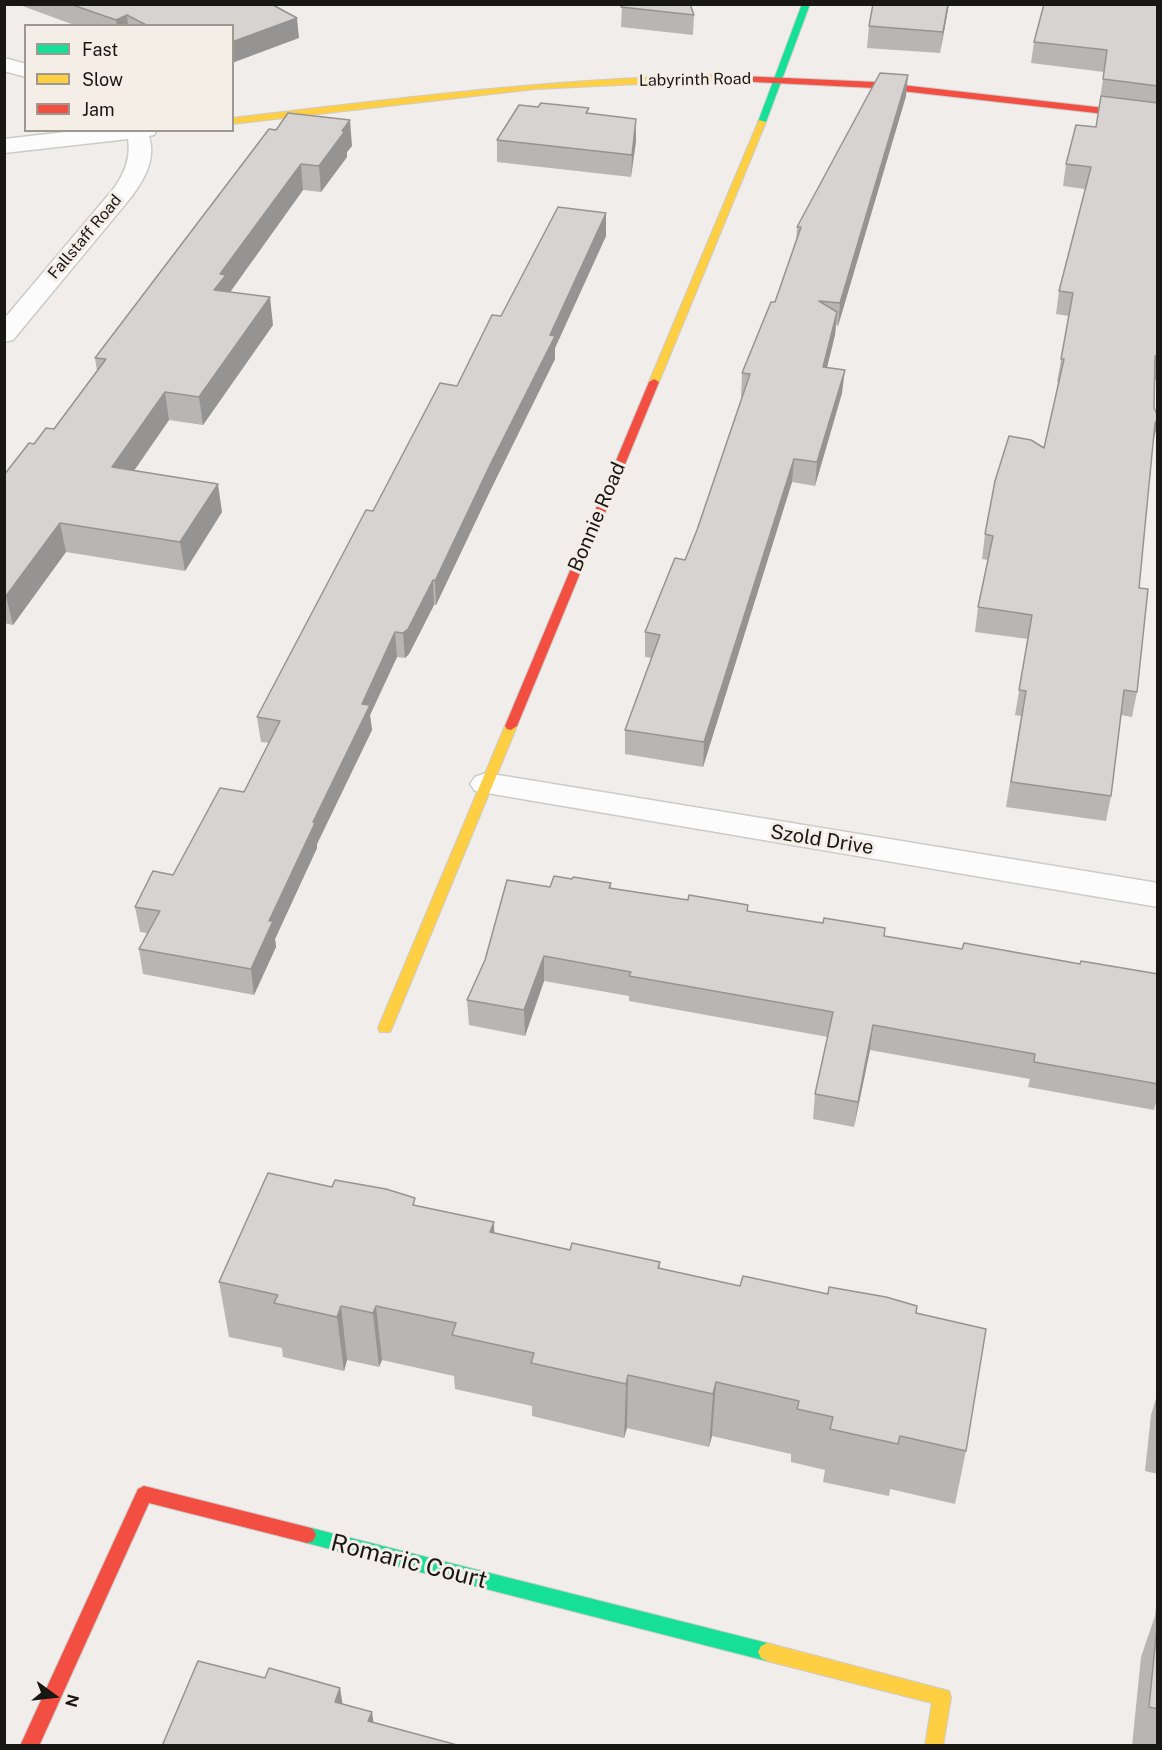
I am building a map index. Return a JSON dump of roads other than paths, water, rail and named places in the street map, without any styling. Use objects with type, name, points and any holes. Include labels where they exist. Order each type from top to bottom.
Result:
[{"type":"street","name":"Bonnie Road","points":[[385,1028],[780,79],[806,4]]},
{"type":"street","points":[[4,64],[24,70]]},
{"type":"street","name":"Labyrinth Road","points":[[234,121],[620,81],[780,79],[857,82],[1158,117]]},
{"type":"street","points":[[4,146],[130,132]]},
{"type":"street","name":"Fallstaff Road","points":[[4,335],[124,191],[136,173],[141,156],[139,132]]},
{"type":"street","name":"Szold Drive","points":[[486,784],[1158,895]]},
{"type":"street","name":"Romaric Court","points":[[29,1746],[144,1494],[942,1698],[934,1746]]}]
